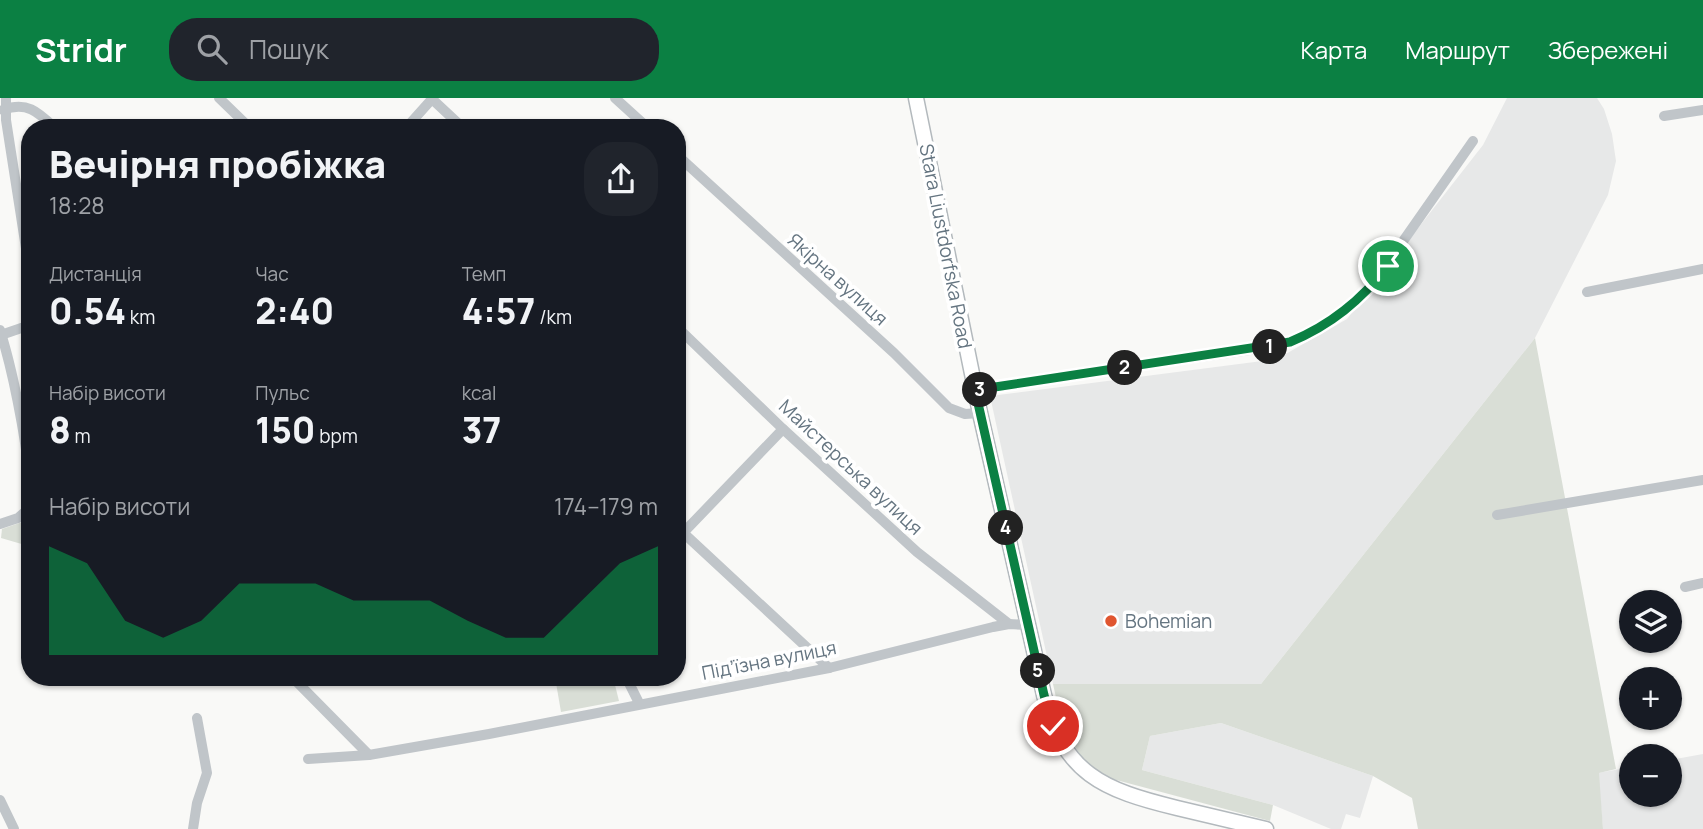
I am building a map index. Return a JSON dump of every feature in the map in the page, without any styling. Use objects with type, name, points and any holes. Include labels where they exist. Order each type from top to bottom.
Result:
[{"type":"main road","name":"Stara Liustdorfska Road","points":[[916,98],[980,413],[1053,726],[1067,752],[1084,770],[1094,779],[1123,794],[1266,829]]},
{"type":"street","points":[[219,98],[241,119]]},
{"type":"street","points":[[615,98],[638,119]]},
{"type":"street","points":[[414,119],[431,99],[453,119]]},
{"type":"street","points":[[21,216],[4,106],[34,108],[46,119]]},
{"type":"street","points":[[1664,116],[1703,110]]},
{"type":"street","points":[[975,390],[1270,347],[1313,332],[1355,303],[1371,287],[1472,141]]},
{"type":"street","name":"Якірна вулиця","points":[[686,163],[894,353],[949,408],[965,414],[980,413]]},
{"type":"street","points":[[1587,292],[1703,269]]},
{"type":"street","points":[[21,327],[1,332],[5,370],[21,416]]},
{"type":"street","name":"Майстерська вулиця","points":[[686,336],[917,552],[1009,624]]},
{"type":"street","points":[[686,524],[783,429]]},
{"type":"street","points":[[1497,515],[1703,480]]},
{"type":"street","points":[[0,524],[21,515]]},
{"type":"street","points":[[686,536],[829,667]]},
{"type":"street","points":[[1685,587],[1703,583]]},
{"type":"street","name":"Підʼїзна вулиця","points":[[309,758],[369,755],[829,667],[1009,624],[1028,625]]},
{"type":"street","points":[[301,686],[369,755]]},
{"type":"street","points":[[630,686],[639,703]]},
{"type":"street","points":[[193,829],[197,803],[207,773],[197,718]]},
{"type":"street","points":[[0,800],[4,815],[14,829]]},
{"type":"shaded area","points":[[1507,98],[1597,98],[1604,109],[1612,134],[1616,161],[1608,195],[1535,338],[1261,684],[1053,684],[990,396],[1277,359],[1347,319],[1483,145]]},
{"type":"shaded area","points":[[1535,338],[1616,769],[1599,773],[1603,829],[1418,829],[1412,798],[1373,776],[1221,723],[1150,736],[1142,770],[1273,805],[1270,821],[1105,777],[1082,758],[1062,725],[1053,684],[1261,684]]},
{"type":"shaded area","points":[[21,522],[21,544],[1,538],[2,529]]},
{"type":"shaded area","points":[[557,686],[615,686],[619,701],[561,712]]},
{"type":"shaded area","points":[[1221,723],[1373,776],[1360,818],[1346,814],[1341,829],[1331,829],[1273,805],[1142,770],[1150,736]]},
{"type":"shaded area","points":[[1703,754],[1703,829],[1603,829],[1598,773],[1619,769],[1619,807],[1682,807],[1682,758]]},
{"type":"place","name":"Bohemian","points":[[1111,621]]},
{"type":"route","points":[[1053,726],[975,390],[1290,342],[1333,320],[1355,303],[1388,266]]}]
